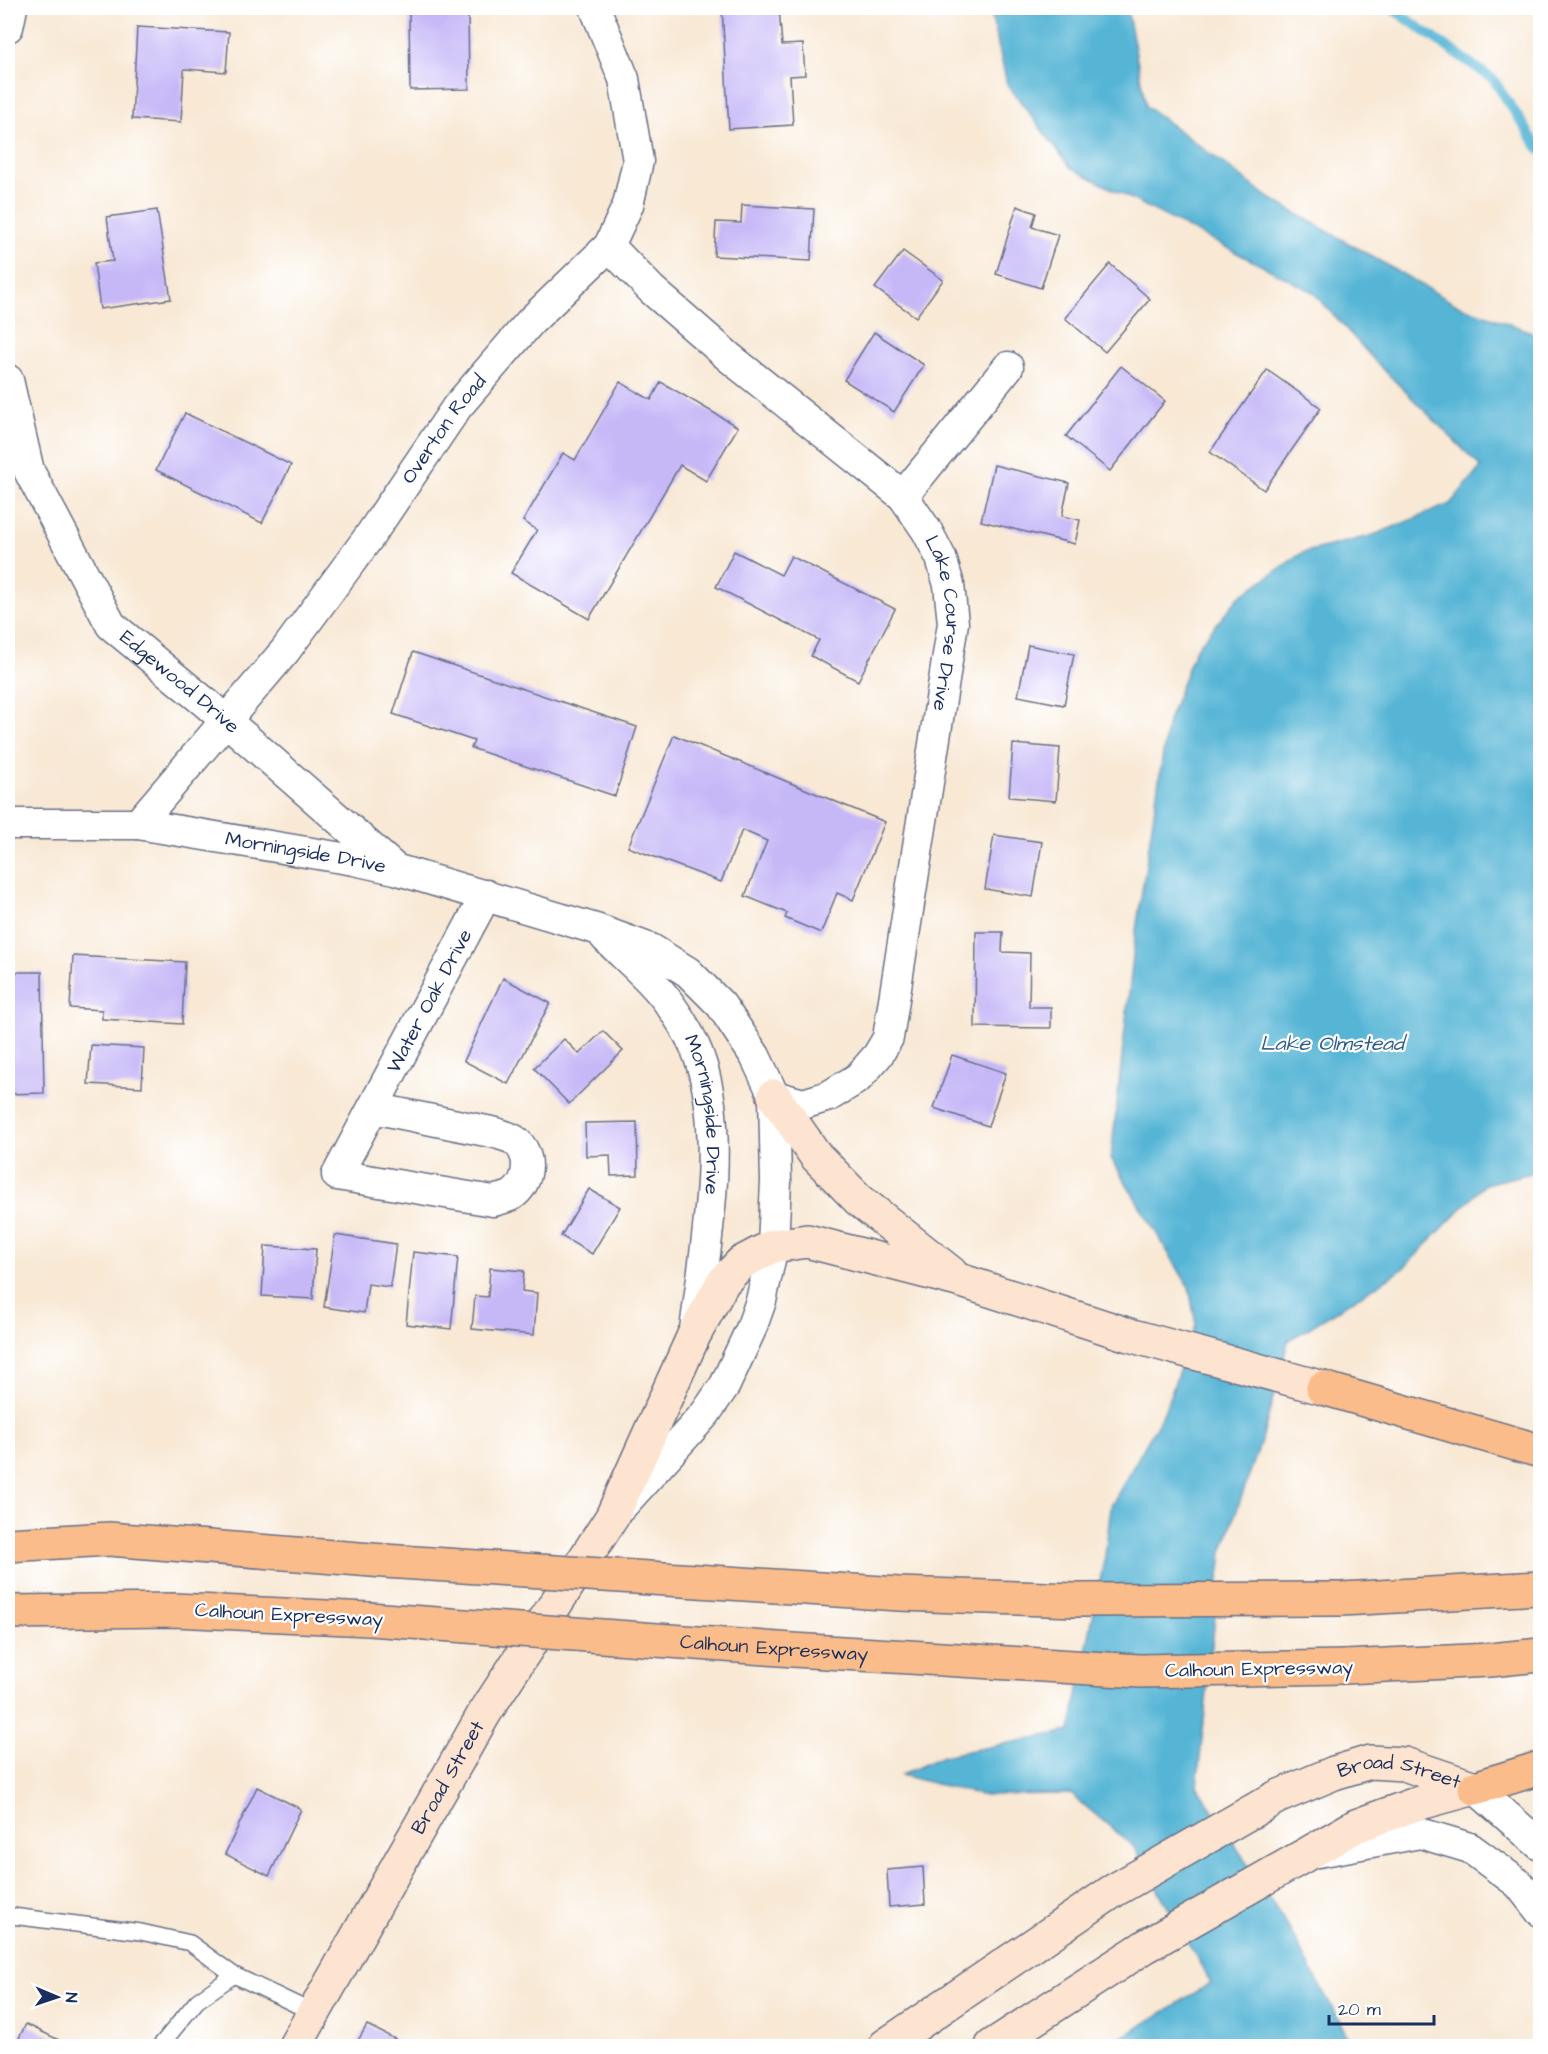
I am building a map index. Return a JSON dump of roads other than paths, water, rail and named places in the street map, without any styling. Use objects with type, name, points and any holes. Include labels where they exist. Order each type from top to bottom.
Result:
[{"type":"main road","points":[[774,1096],[816,1156],[859,1200],[962,1281]]},
{"type":"main road","points":[[772,1246],[807,1241],[962,1281],[1130,1335],[1540,1451]]},
{"type":"main road","name":"Broad Street","points":[[296,2046],[484,1714],[612,1517],[694,1335],[723,1282],[741,1263],[772,1246]]},
{"type":"main road","points":[[8,1545],[109,1539],[384,1560],[899,1594],[1077,1600],[1342,1599],[1540,1588]]},
{"type":"main road","name":"Calhoun Expressway","points":[[8,1612],[174,1610],[369,1618],[793,1650],[1140,1671],[1345,1667],[1490,1660],[1540,1655]]},
{"type":"main road","name":"Broad Street","points":[[885,2046],[1113,1891],[1277,1797],[1334,1773],[1370,1762],[1404,1764],[1475,1788]]},
{"type":"main road","points":[[1475,1788],[1540,1768]]},
{"type":"main road","name":"Broad Street","points":[[992,2046],[1146,1946],[1356,1826],[1413,1805],[1475,1788]]},
{"type":"street","points":[[8,27],[12,8]]},
{"type":"street","name":"Overton Road","points":[[138,824],[285,651],[369,537],[457,407],[531,321],[609,246],[628,205],[638,161],[624,79],[595,8]]},
{"type":"street","name":"Lake Course Drive","points":[[609,246],[652,290],[730,358],[903,496],[927,531],[941,558],[949,585],[953,623],[888,1038],[878,1055],[858,1078],[829,1096],[803,1104],[774,1096]]},
{"type":"street","points":[[903,496],[1008,367]]},
{"type":"street","name":"Edgewood Drive","points":[[8,380],[29,471],[111,625],[227,722],[395,869]]},
{"type":"street","name":"Morningside Drive","points":[[8,824],[138,824],[354,860],[395,869],[486,895],[596,929],[651,950],[688,972],[721,1005],[755,1056],[774,1096],[776,1181],[772,1246]]},
{"type":"street","name":"Water Oak Drive","points":[[372,1108],[496,1133],[515,1140],[525,1155],[527,1168],[524,1184],[511,1196],[493,1201],[337,1175],[372,1108],[486,895]]},
{"type":"street","name":"Morningside Drive","points":[[596,929],[670,1004],[701,1062],[710,1102],[710,1200],[694,1335]]},
{"type":"street","name":"Broad Street","points":[[612,1517],[705,1414],[725,1385],[751,1329],[761,1301],[772,1246]]},
{"type":"street","points":[[1475,1788],[1540,1845]]},
{"type":"street","points":[[1306,1854],[1420,1833],[1470,1848],[1519,1884],[1540,1911]]},
{"type":"lane","points":[[8,1918],[12,1916],[118,1929],[190,1943],[234,1975],[314,2013]]},
{"type":"lane","points":[[160,2046],[197,2001],[234,1975]]},
{"type":"water","name":"Lake Olmstead","points":[[990,8],[1127,8],[1146,106],[1271,199],[1455,304],[1540,335],[1540,1171],[1485,1184],[1403,1269],[1288,1341],[1263,1436],[1222,1552],[1197,1786],[1288,1927],[1353,2046],[1108,2046],[1211,1983],[1133,1846],[1071,1794],[980,1795],[901,1775],[943,1756],[1070,1731],[1105,1556],[1111,1506],[1164,1412],[1196,1325],[1189,1287],[1111,1158],[1135,937],[1168,721],[1195,650],[1239,597],[1302,553],[1374,535],[1450,504],[1481,467],[1376,362],[1313,292],[1071,168],[1007,84]]},
{"type":"waterway","points":[[1391,8],[1493,79],[1540,150]]}]
